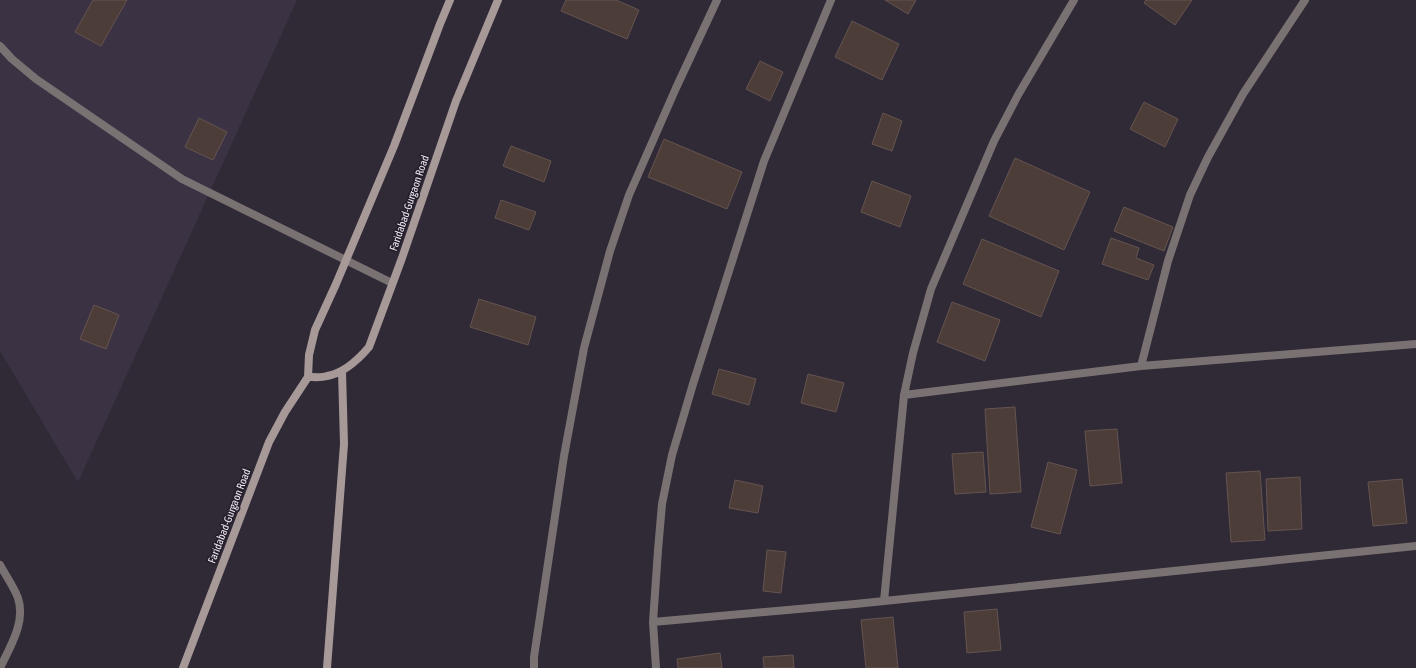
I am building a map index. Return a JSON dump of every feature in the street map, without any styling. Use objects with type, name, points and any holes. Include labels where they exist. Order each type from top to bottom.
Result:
[{"type":"main road","points":[[308,377],[309,355],[315,330],[394,146],[450,0]]},
{"type":"main road","name":"Faridabad-Gurgaon Road","points":[[183,668],[269,442],[285,412],[308,377],[327,376],[342,371],[359,359],[369,347],[456,101],[498,0]]},
{"type":"main road","points":[[327,668],[344,444],[342,371]]},
{"type":"street","points":[[534,668],[534,657],[564,456],[584,348],[610,251],[629,195],[717,0]]},
{"type":"street","points":[[656,668],[653,622],[662,504],[672,455],[764,161],[831,0]]},
{"type":"street","points":[[884,601],[904,395],[913,353],[931,289],[994,141],[1018,95],[1074,0]]},
{"type":"street","points":[[1141,366],[1168,261],[1190,195],[1208,157],[1243,94],[1305,0]]},
{"type":"street","points":[[0,46],[12,59],[36,79],[182,179],[392,283]]},
{"type":"street","points":[[904,395],[1141,366],[1416,344]]},
{"type":"street","points":[[653,622],[884,601],[1416,546]]},
{"type":"street","points":[[0,566],[18,597],[21,613],[16,631],[0,668]]},
{"type":"shaded area","points":[[0,0],[297,0],[78,482],[0,351]]},
{"type":"building","points":[[93,0],[127,0],[101,46],[75,32]]},
{"type":"building","points":[[566,0],[616,0],[639,10],[627,39],[561,11]]},
{"type":"building","points":[[885,0],[916,0],[908,14]]},
{"type":"building","points":[[1146,0],[1192,0],[1175,25],[1144,3]]},
{"type":"building","points":[[852,21],[899,44],[882,80],[835,57]]},
{"type":"building","points":[[760,61],[783,72],[770,101],[746,89]]},
{"type":"building","points":[[1144,102],[1178,119],[1165,147],[1130,129]]},
{"type":"building","points":[[883,113],[902,121],[892,151],[872,144]]},
{"type":"building","points":[[199,118],[227,132],[213,160],[185,147]]},
{"type":"building","points":[[664,139],[742,172],[727,209],[648,177]]},
{"type":"building","points":[[511,146],[551,161],[544,182],[503,166]]},
{"type":"building","points":[[1015,158],[1090,192],[1064,250],[989,216]]},
{"type":"building","points":[[872,181],[911,196],[900,227],[861,212]]},
{"type":"building","points":[[501,200],[536,212],[529,230],[495,218]]},
{"type":"building","points":[[1124,207],[1173,227],[1164,251],[1114,231]]},
{"type":"building","points":[[1111,238],[1139,248],[1136,258],[1154,265],[1148,280],[1102,264]]},
{"type":"building","points":[[982,239],[1059,271],[1041,317],[963,284]]},
{"type":"building","points":[[479,299],[536,317],[528,345],[470,327]]},
{"type":"building","points":[[952,302],[1000,320],[985,361],[937,342]]},
{"type":"building","points":[[94,305],[119,315],[106,349],[80,339]]},
{"type":"building","points":[[719,369],[756,379],[749,405],[712,394]]},
{"type":"building","points":[[808,374],[844,383],[836,412],[801,403]]},
{"type":"building","points":[[1015,407],[1021,492],[990,494],[985,409]]},
{"type":"building","points":[[1117,429],[1122,483],[1090,486],[1085,431]]},
{"type":"building","points":[[983,452],[986,492],[955,494],[952,454]]},
{"type":"building","points":[[1048,462],[1077,470],[1060,534],[1031,527]]},
{"type":"building","points":[[1260,471],[1265,540],[1231,542],[1226,473]]},
{"type":"building","points":[[1300,477],[1302,529],[1268,531],[1266,479]]},
{"type":"building","points":[[1402,479],[1407,523],[1373,526],[1368,482]]},
{"type":"building","points":[[735,480],[763,486],[758,513],[729,508]]},
{"type":"building","points":[[767,550],[786,552],[781,593],[763,591]]},
{"type":"building","points":[[997,609],[1001,650],[967,653],[964,612]]},
{"type":"building","points":[[893,617],[898,668],[866,668],[861,620]]},
{"type":"building","points":[[720,653],[722,668],[678,668],[677,659]]},
{"type":"building","points":[[793,655],[794,668],[764,668],[763,657]]}]
